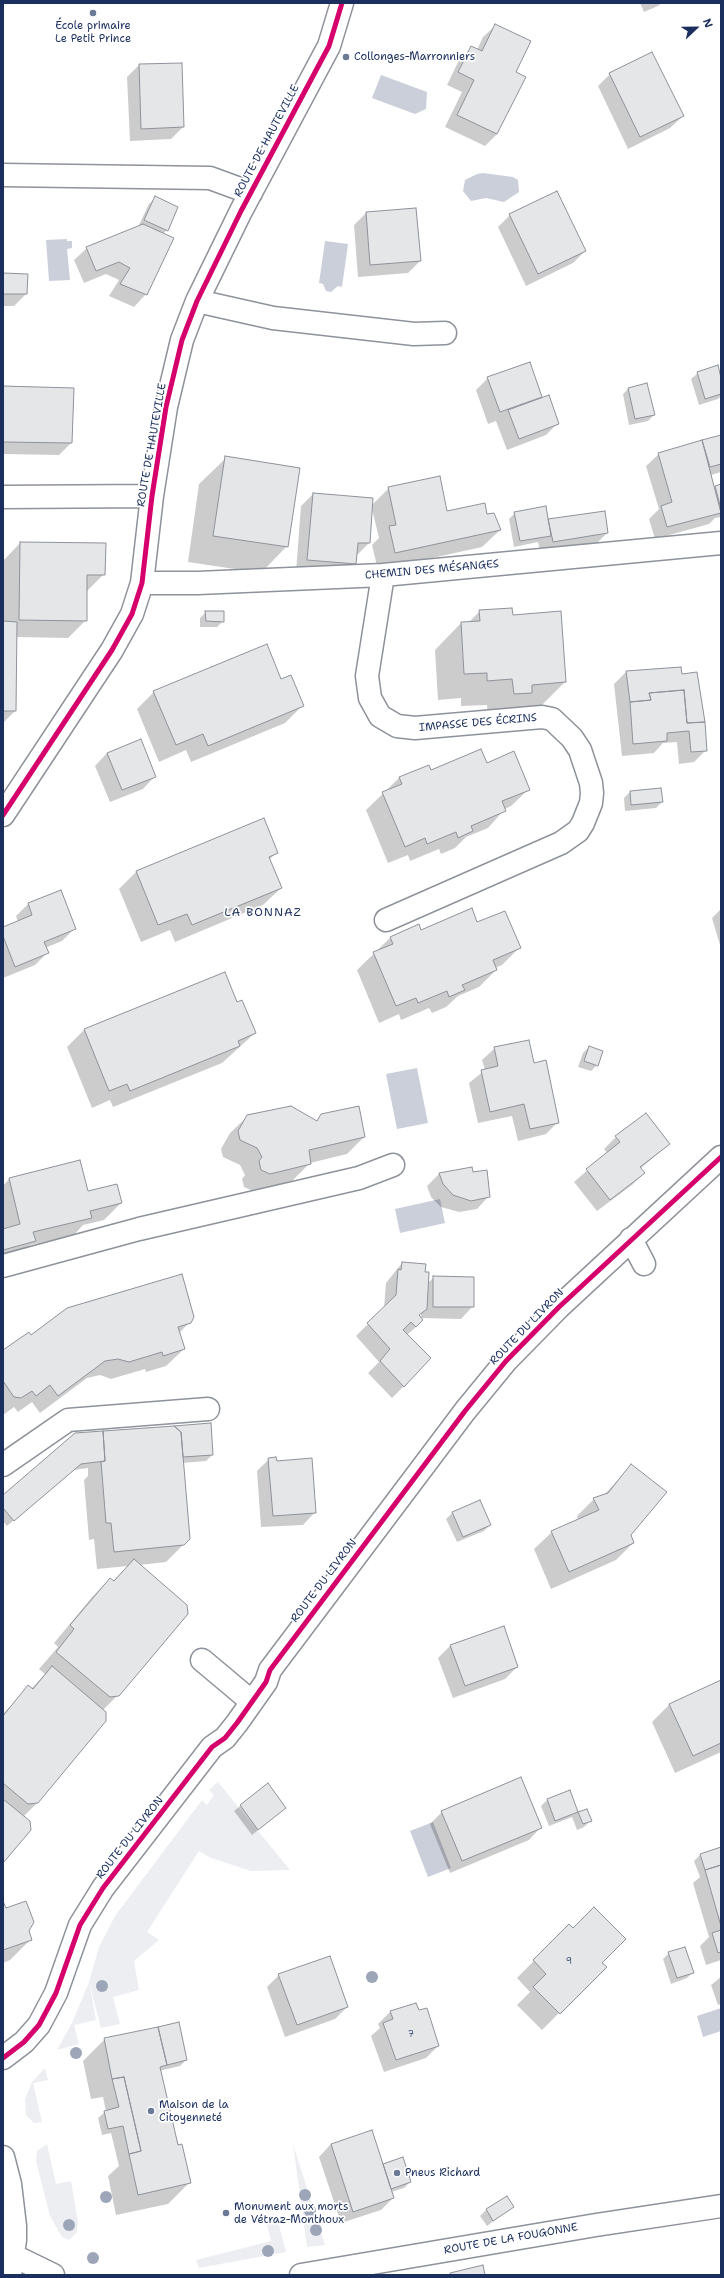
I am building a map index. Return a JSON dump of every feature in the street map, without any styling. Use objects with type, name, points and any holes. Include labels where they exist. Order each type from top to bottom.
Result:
[{"type":"street","name":"ROUTE DE HAUTEVILLE","points":[[3,815],[112,650],[132,614],[142,583],[152,496],[168,400],[182,340],[197,301],[251,193],[329,46],[342,3]]},
{"type":"street","points":[[3,175],[210,178],[251,193]]},
{"type":"street","points":[[197,301],[273,318],[414,334],[445,333]]},
{"type":"street","points":[[3,497],[152,496]]},
{"type":"street","name":"CHEMIN DES MÉSANGES","points":[[142,583],[198,583],[383,575],[721,543]]},
{"type":"street","name":"IMPASSE DES ÉCRINS","points":[[383,575],[367,676],[370,698],[380,716],[397,726],[415,728],[542,717],[552,719],[572,738],[580,750],[591,783],[592,793],[591,802],[583,824],[578,831],[561,843],[386,920]]},
{"type":"street","name":"ROUTE DU LIVRON","points":[[3,2058],[24,2042],[39,2025],[56,1993],[80,1925],[103,1888],[212,1747],[225,1738],[266,1682],[270,1670],[465,1411],[506,1361],[559,1307],[721,1157]]},
{"type":"street","points":[[3,1266],[139,1229],[359,1178],[393,1164]]},
{"type":"street","points":[[631,1239],[644,1264]]},
{"type":"street","points":[[3,1465],[68,1420],[208,1409]]},
{"type":"street","points":[[202,1660],[252,1702]]},
{"type":"street","points":[[3,2157],[13,2203],[15,2240],[12,2266],[53,2275]]},
{"type":"street","name":"ROUTE DE LA FOUGONNE","points":[[301,2275],[589,2226],[721,2206]]},
{"type":"shaded area","points":[[381,75],[427,92],[426,109],[415,114],[372,98]]},
{"type":"shaded area","points":[[483,173],[513,177],[518,180],[519,192],[504,202],[486,198],[471,201],[463,191],[465,180],[477,174]]},
{"type":"shaded area","points":[[67,239],[67,241],[72,241],[72,248],[67,249],[70,280],[49,281],[46,240]]},
{"type":"shaded area","points":[[325,241],[348,244],[342,287],[338,286],[331,292],[326,291],[323,284],[319,283]]},
{"type":"shaded area","points":[[417,1068],[428,1123],[397,1129],[386,1074]]},
{"type":"shaded area","points":[[440,1199],[445,1223],[400,1233],[395,1209]]},
{"type":"shaded area","points":[[218,1782],[290,1870],[251,1871],[211,1858],[199,1851],[147,1932],[159,1940],[134,1961],[139,1990],[113,1997],[120,2024],[101,2028],[89,1982],[99,1947],[115,1916],[202,1800],[207,1805],[214,1795],[209,1790]]},
{"type":"shaded area","points":[[433,1822],[451,1868],[428,1877],[410,1831]]},
{"type":"shaded area","points":[[89,1982],[96,2020],[74,2025],[79,2044],[57,2050],[72,2023]]},
{"type":"shaded area","points":[[721,2008],[721,2031],[703,2037],[697,2016]]},
{"type":"shaded area","points":[[45,2068],[48,2080],[33,2083],[42,2122],[34,2123],[26,2115],[25,2099],[32,2082]]},
{"type":"shaded area","points":[[47,2144],[56,2184],[71,2181],[78,2222],[77,2232],[69,2240],[62,2237],[50,2216],[36,2161],[37,2151]]},
{"type":"shaded area","points":[[293,2144],[325,2245],[307,2247]]},
{"type":"shaded area","points":[[277,2218],[286,2252],[199,2268],[196,2260],[271,2241],[266,2221]]},
{"type":"building","points":[[495,24],[531,41],[516,72],[526,77],[497,134],[457,115],[474,80],[458,72],[471,46],[482,51]]},
{"type":"building","points":[[652,52],[684,116],[640,137],[609,73]]},
{"type":"building","points":[[182,63],[184,127],[141,129],[139,64]]},
{"type":"building","points":[[557,191],[586,251],[538,274],[509,214]]},
{"type":"building","points":[[155,196],[178,207],[168,231],[144,220]]},
{"type":"building","points":[[416,208],[421,261],[370,265],[366,212]]},
{"type":"building","points":[[143,224],[174,238],[147,295],[120,284],[130,268],[119,262],[96,271],[86,247]]},
{"type":"building","points":[[3,273],[28,274],[27,294],[3,294]]},
{"type":"building","points":[[530,362],[542,397],[500,412],[487,377]]},
{"type":"building","points":[[718,365],[721,378],[721,394],[705,399],[697,372]]},
{"type":"building","points":[[647,383],[655,415],[635,419],[628,388]]},
{"type":"building","points":[[3,386],[74,388],[72,443],[3,442]]},
{"type":"building","points":[[549,395],[559,424],[519,439],[508,410]]},
{"type":"building","points":[[721,435],[721,464],[710,467],[702,440]]},
{"type":"building","points":[[702,440],[721,513],[667,527],[661,506],[672,502],[658,453]]},
{"type":"building","points":[[225,456],[300,468],[288,547],[213,536]]},
{"type":"building","points":[[440,476],[447,511],[485,503],[487,514],[494,513],[501,530],[395,553],[389,526],[396,525],[388,487]]},
{"type":"building","points":[[721,484],[721,509],[715,486]]},
{"type":"building","points":[[313,493],[373,498],[370,543],[358,543],[356,564],[307,560]]},
{"type":"building","points":[[546,506],[551,536],[520,541],[514,512]]},
{"type":"building","points":[[605,511],[608,533],[553,542],[548,519]]},
{"type":"building","points":[[20,542],[106,543],[105,575],[87,575],[87,621],[19,620]]},
{"type":"building","points":[[512,608],[513,615],[561,611],[566,682],[532,685],[532,693],[514,694],[512,679],[487,681],[487,673],[464,674],[461,622],[480,621],[479,610]]},
{"type":"building","points":[[205,611],[224,611],[224,622],[206,621]]},
{"type":"building","points":[[3,621],[17,622],[16,711],[3,711]]},
{"type":"building","points":[[267,644],[281,679],[291,675],[304,706],[208,746],[203,734],[176,745],[153,691]]},
{"type":"building","points":[[681,667],[682,674],[697,672],[705,722],[687,723],[684,690],[649,693],[651,700],[630,702],[626,671]]},
{"type":"building","points":[[684,690],[687,723],[705,722],[707,751],[691,752],[689,731],[667,733],[667,741],[633,744],[630,702],[651,700],[649,693]]},
{"type":"building","points":[[141,739],[156,777],[122,790],[107,753]]},
{"type":"building","points":[[481,749],[487,763],[514,751],[530,790],[502,801],[506,811],[471,826],[473,831],[458,838],[456,832],[427,844],[425,838],[405,847],[382,792],[402,784],[399,777],[429,765],[431,770]]},
{"type":"building","points":[[661,788],[663,802],[631,805],[630,791]]},
{"type":"building","points":[[264,818],[278,853],[269,857],[282,888],[192,925],[187,914],[158,925],[136,871]]},
{"type":"building","points":[[61,890],[76,929],[44,942],[49,953],[15,967],[3,936],[3,927],[32,915],[28,903]]},
{"type":"building","points":[[472,908],[477,922],[505,911],[521,948],[493,960],[497,970],[462,985],[465,990],[449,997],[447,991],[418,1003],[416,998],[396,1006],[373,952],[393,944],[390,937],[419,924],[421,930]]},
{"type":"building","points":[[225,972],[237,1002],[242,1000],[256,1033],[238,1041],[240,1046],[130,1091],[127,1084],[109,1091],[84,1029]]},
{"type":"building","points":[[529,1040],[534,1063],[546,1060],[559,1123],[530,1129],[524,1104],[490,1112],[481,1070],[498,1066],[494,1047]]},
{"type":"building","points":[[589,1046],[603,1051],[598,1066],[584,1061]]},
{"type":"building","points":[[291,1106],[317,1121],[321,1114],[359,1106],[365,1137],[309,1150],[311,1164],[270,1174],[261,1170],[259,1161],[262,1157],[257,1148],[240,1140],[238,1131],[247,1115]]},
{"type":"building","points":[[646,1113],[670,1144],[640,1167],[645,1173],[610,1200],[586,1169],[620,1142],[615,1136]]},
{"type":"building","points":[[80,1160],[88,1191],[117,1184],[122,1203],[90,1211],[92,1218],[33,1232],[36,1241],[3,1250],[3,1229],[20,1224],[9,1178]]},
{"type":"building","points":[[472,1167],[473,1172],[487,1170],[490,1197],[471,1201],[453,1195],[443,1184],[439,1173]]},
{"type":"building","points":[[402,1262],[426,1264],[425,1272],[429,1272],[427,1309],[419,1315],[423,1320],[416,1327],[411,1322],[403,1330],[431,1358],[404,1387],[380,1361],[390,1349],[367,1323],[396,1295],[398,1269],[401,1270]]},
{"type":"building","points":[[182,1274],[194,1317],[191,1323],[178,1327],[185,1349],[163,1356],[162,1352],[129,1362],[118,1359],[105,1361],[58,1396],[50,1385],[36,1396],[32,1391],[21,1398],[14,1397],[3,1381],[3,1350],[29,1332],[31,1335],[67,1308]]},
{"type":"building","points":[[433,1276],[474,1277],[474,1307],[433,1307]]},
{"type":"building","points":[[211,1423],[213,1455],[183,1457],[181,1432],[174,1426]]},
{"type":"building","points":[[174,1426],[181,1432],[190,1539],[184,1545],[114,1552],[111,1523],[106,1523],[101,1462],[105,1461],[103,1431]]},
{"type":"building","points":[[103,1431],[105,1461],[81,1464],[14,1521],[3,1508],[3,1495],[75,1433]]},
{"type":"building","points":[[276,1457],[277,1461],[312,1458],[316,1513],[273,1516],[268,1458]]},
{"type":"building","points":[[631,1464],[667,1492],[631,1535],[634,1543],[569,1572],[551,1531],[599,1510],[593,1498],[608,1493]]},
{"type":"building","points":[[480,1500],[491,1525],[463,1537],[452,1512]]},
{"type":"building","points":[[134,1559],[187,1605],[188,1614],[119,1696],[110,1697],[56,1652],[74,1629],[70,1625],[110,1578],[114,1581]]},
{"type":"building","points":[[504,1626],[518,1667],[465,1686],[450,1645]]},
{"type":"building","points":[[52,1666],[106,1712],[106,1721],[38,1803],[28,1804],[3,1783],[3,1716],[28,1685],[33,1689]]},
{"type":"building","points":[[721,1680],[721,1743],[693,1756],[669,1704]]},
{"type":"building","points":[[521,1777],[542,1828],[462,1861],[441,1811]]},
{"type":"building","points":[[268,1783],[286,1808],[258,1830],[240,1805]]},
{"type":"building","points":[[570,1790],[578,1812],[555,1821],[547,1799]]},
{"type":"building","points":[[3,1799],[30,1821],[31,1830],[3,1863]]},
{"type":"building","points":[[587,1809],[592,1821],[583,1824],[578,1812]]},
{"type":"building","points":[[721,1847],[721,1865],[705,1870],[700,1854]]},
{"type":"building","points":[[721,1865],[721,1926],[705,1870]]},
{"type":"building","points":[[3,1901],[6,1908],[26,1901],[34,1922],[29,1931],[32,1940],[3,1950]]},
{"type":"building","points":[[594,1907],[626,1939],[602,1963],[607,1967],[560,2014],[533,1987],[546,1974],[533,1960],[569,1924],[573,1928]]},
{"type":"building","points":[[721,1930],[721,1952],[718,1953],[712,1933]]},
{"type":"building","points":[[685,1947],[694,1973],[677,1978],[668,1952]]},
{"type":"building","points":[[330,1956],[348,2007],[297,2025],[278,1974]]},
{"type":"building","points":[[416,2003],[419,2010],[427,2008],[439,2046],[396,2060],[383,2023],[393,2019],[390,2011]]},
{"type":"building","points":[[179,2022],[187,2060],[167,2065],[158,2027]]},
{"type":"building","name":"Maison de la Citoyenneté","points":[[158,2027],[167,2065],[160,2067],[178,2145],[182,2144],[191,2183],[138,2195],[129,2154],[141,2151],[124,2077],[112,2079],[104,2038]]},
{"type":"building","points":[[124,2077],[141,2151],[129,2154],[123,2126],[108,2129],[104,2111],[119,2107],[112,2079]]},
{"type":"building","points":[[372,2130],[394,2198],[353,2212],[331,2144]]},
{"type":"building","name":"Pneus Richard","points":[[403,2157],[411,2182],[391,2189],[383,2164]]},
{"type":"building","points":[[507,2196],[514,2207],[493,2221],[486,2209]]},
{"type":"building","points":[[483,2265],[485,2275],[450,2275],[450,2273]]},
{"type":"cycle path","points":[[3,815],[112,650],[132,614],[142,583],[152,496],[166,407],[182,340],[197,301],[241,211],[329,46],[342,3]]},
{"type":"cycle path","points":[[3,2058],[24,2042],[39,2025],[56,1993],[80,1925],[103,1888],[212,1747],[225,1738],[237,1723],[266,1682],[270,1670],[465,1411],[506,1361],[559,1307],[721,1157]]},
{"type":"place","name":"École primaire Le Petit Prince","points":[[93,13]]},
{"type":"place","name":"Collonges-Marronniers","points":[[346,57]]},
{"type":"place","name":"Maison de la Citoyenneté","points":[[151,2111]]},
{"type":"place","name":"Pneus Richard","points":[[397,2173]]},
{"type":"place","name":"Monument aux morts de Vétraz-Monthoux","points":[[226,2213]]},
{"type":"district","name":"LA BONNAZ","points":[[263,913]]}]
